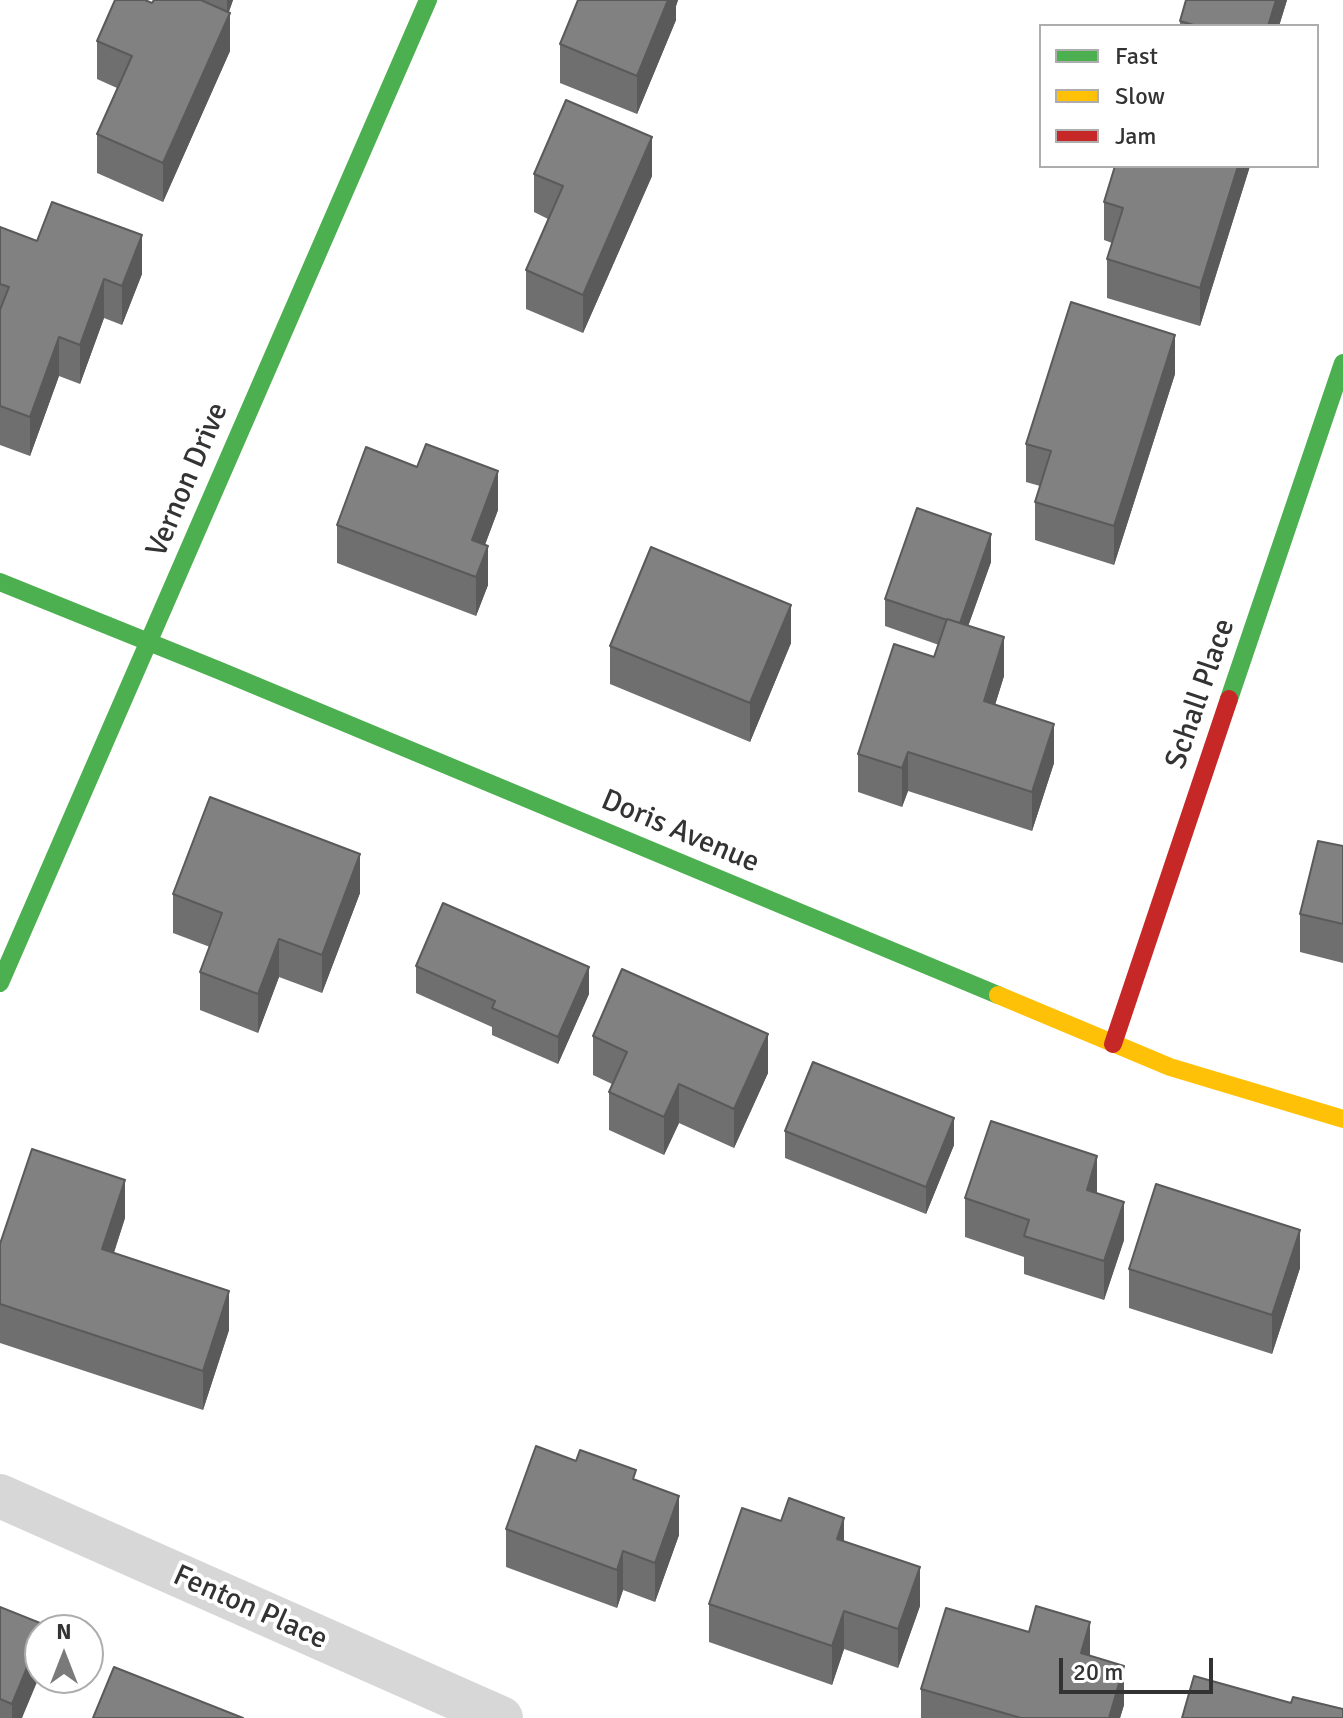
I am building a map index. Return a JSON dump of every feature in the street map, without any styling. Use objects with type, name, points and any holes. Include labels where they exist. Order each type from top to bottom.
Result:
[{"type":"street","name":"Vernon Drive","points":[[0,983],[428,0]]},
{"type":"street","name":"Schall Place","points":[[1113,1044],[1343,363]]},
{"type":"street","name":"Doris Avenue","points":[[0,582],[1170,1067],[1343,1119]]},
{"type":"street","name":"Fenton Place","points":[[0,1496],[501,1718]]},
{"type":"building","points":[[115,0],[145,0],[152,3],[154,0],[201,0],[230,13],[163,163],[97,134],[132,56],[97,41]]},
{"type":"building","points":[[578,0],[668,0],[637,76],[560,44]]},
{"type":"building","points":[[1186,0],[1276,0],[1269,24],[1190,24],[1180,21]]},
{"type":"building","points":[[566,100],[652,137],[583,295],[526,270],[563,186],[534,174]]},
{"type":"building","points":[[1114,168],[1237,168],[1200,288],[1107,259],[1123,208],[1104,202]]},
{"type":"building","points":[[52,202],[142,235],[122,286],[104,279],[80,345],[59,337],[30,417],[0,406],[0,310],[9,287],[0,284],[0,227],[37,241]]},
{"type":"building","points":[[1071,302],[1175,335],[1114,526],[1035,502],[1051,451],[1026,444]]},
{"type":"building","points":[[426,444],[498,471],[472,540],[488,546],[476,577],[337,525],[366,447],[417,467]]},
{"type":"building","points":[[917,508],[991,534],[960,623],[885,599]]},
{"type":"building","points":[[651,547],[791,605],[750,703],[610,646]]},
{"type":"building","points":[[947,619],[1004,637],[984,701],[1054,724],[1032,792],[908,752],[902,768],[858,754],[894,644],[934,657]]},
{"type":"building","points":[[210,797],[360,854],[322,955],[279,939],[258,994],[200,972],[222,913],[173,894]]},
{"type":"building","points":[[1318,841],[1343,846],[1343,924],[1300,914]]},
{"type":"building","points":[[443,903],[589,967],[558,1037],[492,1008],[495,1001],[416,966]]},
{"type":"building","points":[[622,969],[768,1034],[734,1109],[679,1084],[664,1117],[609,1092],[627,1052],[593,1036]]},
{"type":"building","points":[[813,1062],[954,1118],[926,1187],[785,1131]]},
{"type":"building","points":[[991,1121],[1097,1156],[1087,1190],[1124,1202],[1104,1261],[1024,1236],[1029,1220],[965,1198]]},
{"type":"building","points":[[32,1149],[125,1180],[102,1249],[229,1291],[203,1371],[0,1304],[0,1244]]},
{"type":"building","points":[[1156,1184],[1300,1230],[1272,1315],[1129,1269]]},
{"type":"building","points":[[536,1446],[576,1461],[580,1450],[636,1470],[633,1479],[679,1496],[655,1563],[623,1551],[617,1570],[506,1529]]},
{"type":"building","points":[[789,1498],[844,1518],[837,1539],[920,1567],[898,1629],[844,1611],[832,1646],[709,1604],[742,1508],[781,1521]]},
{"type":"building","points":[[1036,1606],[1090,1622],[1081,1653],[1124,1666],[1109,1718],[1021,1718],[921,1689],[946,1608],[1029,1632]]},
{"type":"building","points":[[0,1607],[24,1617],[24,1675],[12,1704],[0,1699]]},
{"type":"building","points":[[114,1667],[243,1718],[93,1718]]},
{"type":"building","points":[[1194,1676],[1291,1703],[1293,1697],[1343,1709],[1343,1718],[1182,1718]]},
{"type":"traffic: fast","points":[[0,983],[428,0]]},
{"type":"traffic: fast","points":[[1229,699],[1343,363]]},
{"type":"traffic: fast","points":[[0,582],[998,995]]},
{"type":"traffic: slow","points":[[998,995],[1170,1067],[1343,1119]]},
{"type":"traffic: jam","points":[[1113,1044],[1229,699]]}]
